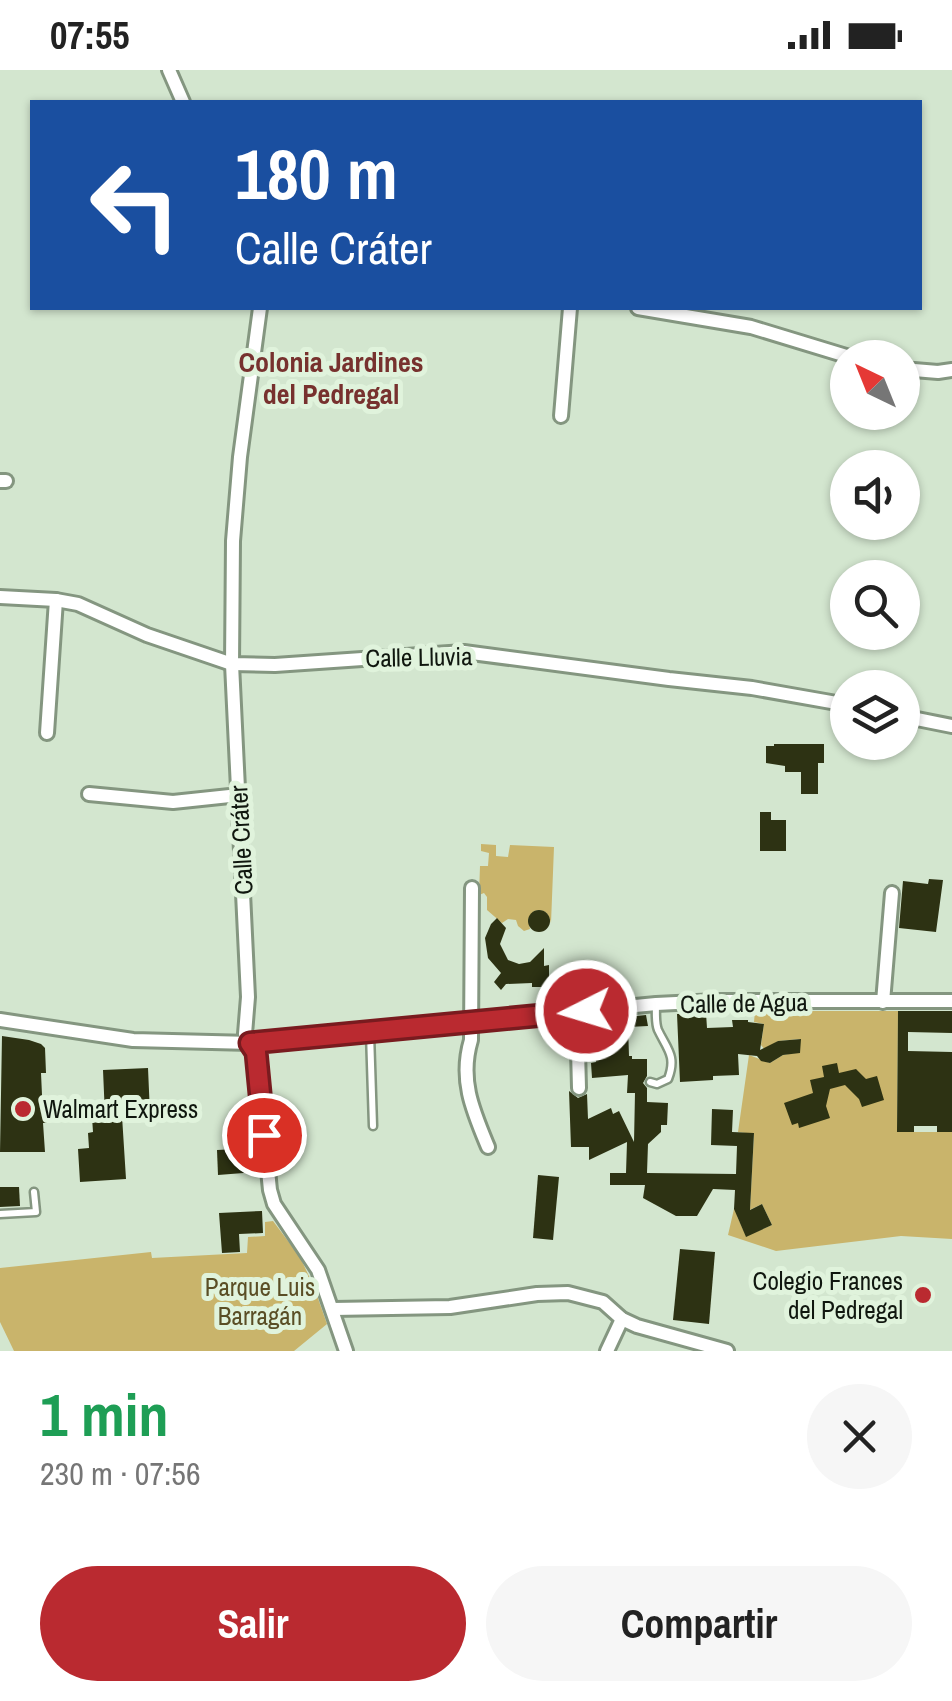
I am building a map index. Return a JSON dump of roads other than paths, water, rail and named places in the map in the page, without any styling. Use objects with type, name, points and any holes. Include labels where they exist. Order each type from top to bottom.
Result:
[{"type":"street","points":[[169,70],[182,100]]},
{"type":"street","name":"Calle Cráter","points":[[260,310],[236,507],[232,664],[248,996],[245,1034],[256,1052],[274,1204],[318,1270],[346,1351]]},
{"type":"street","points":[[562,416],[570,310]]},
{"type":"street","points":[[650,310],[750,327],[830,351]]},
{"type":"street","points":[[920,370],[952,370]]},
{"type":"street","name":"Calle Lluvia","points":[[0,597],[78,604],[147,635],[232,664],[276,665],[464,652],[752,688],[830,702]]},
{"type":"street","points":[[47,733],[56,600]]},
{"type":"street","points":[[920,720],[952,726]]},
{"type":"street","points":[[89,794],[173,802],[240,795]]},
{"type":"street","points":[[472,888],[471,1040],[466,1088],[488,1147]]},
{"type":"street","points":[[883,1002],[892,893]]},
{"type":"street","name":"Calle de Agua","points":[[0,1020],[132,1040],[250,1043],[656,1004],[952,1001]]},
{"type":"street","points":[[577,1012],[579,1088]]},
{"type":"street","points":[[333,1309],[450,1307],[568,1293],[603,1302],[637,1326],[727,1351]]},
{"type":"street","points":[[607,1351],[622,1318]]},
{"type":"lane","points":[[650,1082],[658,1084],[668,1079],[672,1064],[669,1048],[657,1029],[656,1004]]},
{"type":"lane","points":[[370,1032],[373,1126]]},
{"type":"lane","points":[[0,1214],[36,1212],[34,1192]]},
{"type":"place","name":"Walmart Express","points":[[23,1109]]},
{"type":"place","name":"Colegio Frances del Pedregal","points":[[923,1295]]},
{"type":"district","name":"Colonia Jardines del Pedregal","points":[[331,378]]},
{"type":"park label","name":"Parque Luis Barragán","points":[[260,1302]]}]
